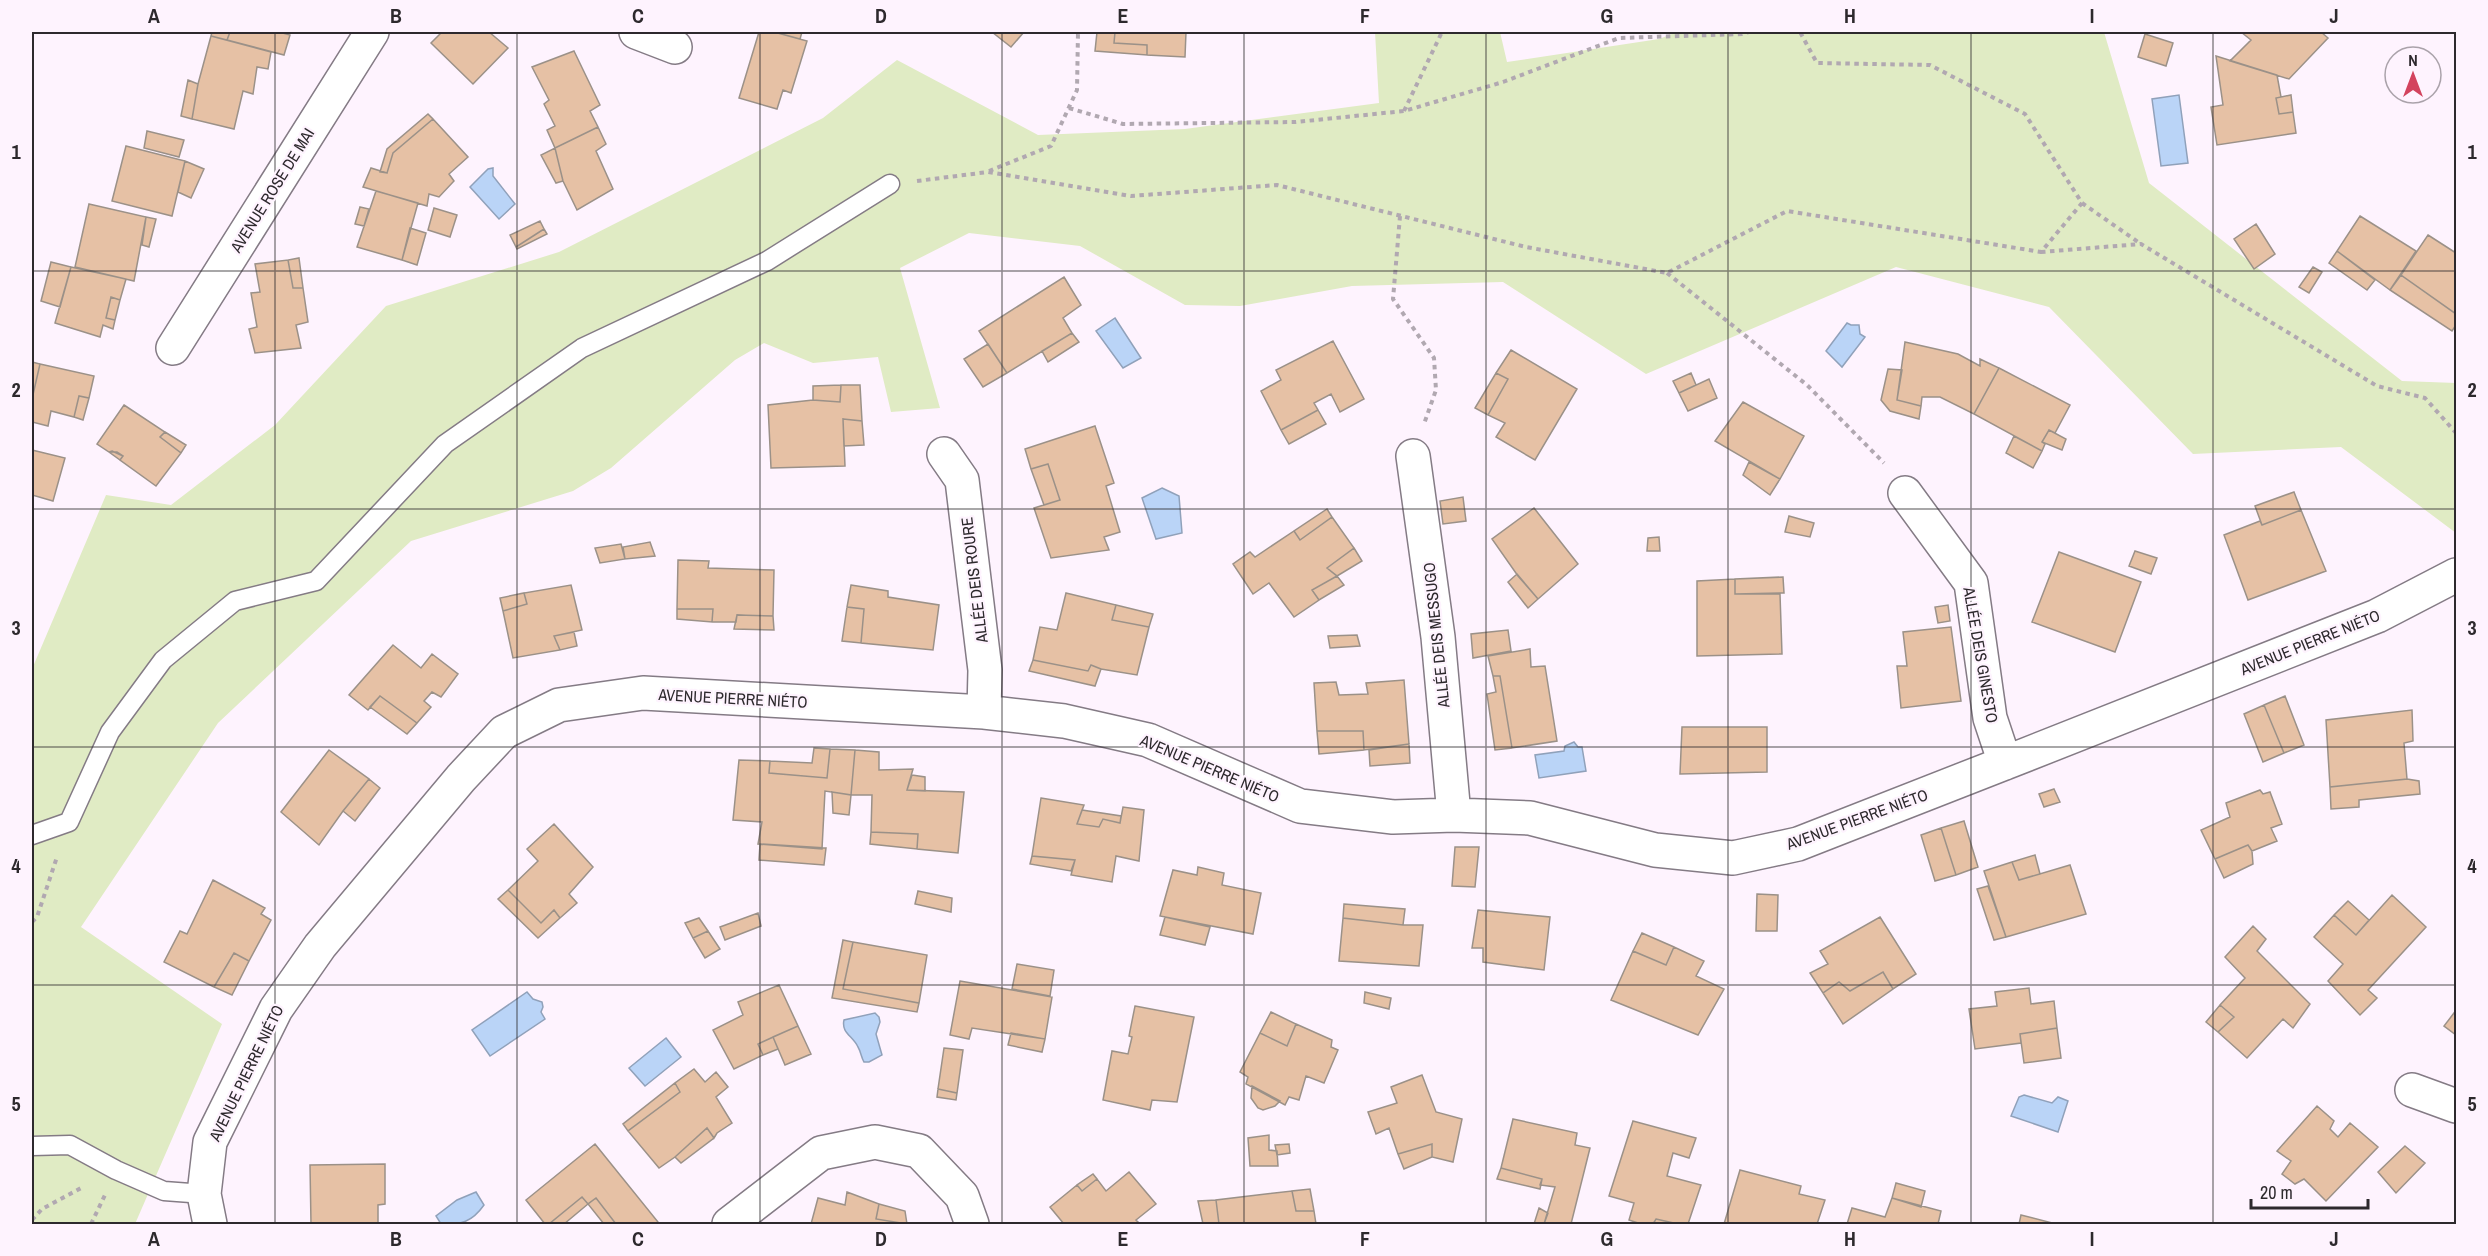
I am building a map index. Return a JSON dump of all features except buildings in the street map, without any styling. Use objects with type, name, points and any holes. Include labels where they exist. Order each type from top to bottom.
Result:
[{"type":"street","name":"AVENUE ROSE DE MAI","points":[[173,348],[372,32]]},
{"type":"street","points":[[636,32],[675,47]]},
{"type":"street","name":"ALLÉE DEIS ROURE","points":[[944,454],[962,480],[985,670],[984,712]]},
{"type":"street","name":"ALLÉE DEIS MESSUGO","points":[[1413,456],[1438,637],[1454,815]]},
{"type":"street","name":"ALLÉE DEIS GINESTO","points":[[1905,494],[1971,583],[1990,718],[2006,763]]},
{"type":"street","name":"AVENUE PIERRE NIÉTO","points":[[207,1209],[210,1142],[276,1009],[320,946],[461,777],[504,732],[559,705],[643,693],[984,712],[1064,721],[1148,740],[1300,806],[1393,817],[1454,815],[1530,818],[1655,850],[1733,858],[1798,844],[2377,616],[2456,577]]},
{"type":"street","points":[[2412,1090],[2457,1106]]},
{"type":"street","points":[[729,1224],[821,1153],[875,1142],[919,1151],[962,1196],[972,1224]]},
{"type":"lane","points":[[32,835],[69,822],[110,732],[163,660],[235,601],[316,581],[445,444],[582,348],[767,261],[890,184]]},
{"type":"lane","points":[[32,1146],[70,1145],[116,1170],[207,1209]]},
{"type":"path","points":[[890,184],[988,172],[1051,146],[1077,90],[1078,32]]},
{"type":"path","points":[[1404,111],[1442,32]]},
{"type":"path","points":[[1069,108],[1123,124],[1296,122],[1404,111],[1503,82],[1619,38],[1749,32]]},
{"type":"path","points":[[1800,32],[1817,63],[1930,65],[2025,114],[2082,203],[2141,244],[2378,386],[2425,398],[2457,433]]},
{"type":"path","points":[[988,172],[1131,196],[1277,185],[1526,247],[1667,273],[1807,385],[1879,456]]},
{"type":"path","points":[[2041,252],[2082,203]]},
{"type":"path","points":[[1667,273],[1787,212],[2041,252],[2141,244]]},
{"type":"path","points":[[1401,216],[1393,299],[1434,358],[1436,390]]},
{"type":"path","points":[[32,922],[37,917],[69,822]]},
{"type":"path","points":[[32,1220],[42,1209],[116,1170]]},
{"type":"green space","points":[[1375,32],[1500,32],[1507,62],[1659,39],[1677,32],[2104,32],[2149,183],[2402,381],[2456,383],[2456,533],[2341,447],[2193,454],[2049,307],[1896,267],[1646,374],[1503,282],[1352,286],[1240,306],[1185,305],[1080,246],[969,233],[900,268],[940,408],[891,412],[878,357],[813,363],[764,343],[735,360],[611,468],[573,491],[411,541],[218,723],[81,927],[222,1024],[135,1224],[32,1224],[32,669],[106,495],[171,505],[275,425],[386,306],[559,252],[823,118],[897,60],[1038,135],[1185,129],[1379,103]]},
{"type":"water","points":[[2179,95],[2188,163],[2161,166],[2152,99]]},
{"type":"water","points":[[493,168],[493,176],[515,204],[499,219],[470,187],[488,169]]},
{"type":"water","points":[[1115,318],[1141,358],[1123,368],[1096,331]]},
{"type":"water","points":[[1847,323],[1859,325],[1860,334],[1865,337],[1842,367],[1826,351]]},
{"type":"water","points":[[1162,488],[1179,496],[1182,533],[1156,539],[1142,498]]},
{"type":"water","points":[[1574,742],[1578,747],[1582,747],[1586,771],[1539,778],[1535,755],[1564,751],[1565,746]]},
{"type":"water","points":[[527,992],[533,999],[542,1002],[541,1012],[545,1019],[490,1056],[472,1030]]},
{"type":"water","points":[[875,1013],[880,1022],[876,1034],[882,1055],[869,1062],[864,1062],[856,1043],[844,1028],[844,1020]]},
{"type":"water","points":[[666,1038],[681,1057],[645,1086],[629,1068]]},
{"type":"water","points":[[2024,1095],[2052,1103],[2058,1097],[2068,1101],[2058,1132],[2011,1116],[2019,1097]]},
{"type":"water","points":[[476,1192],[484,1205],[475,1215],[460,1223],[441,1224],[436,1216],[457,1200]]}]
